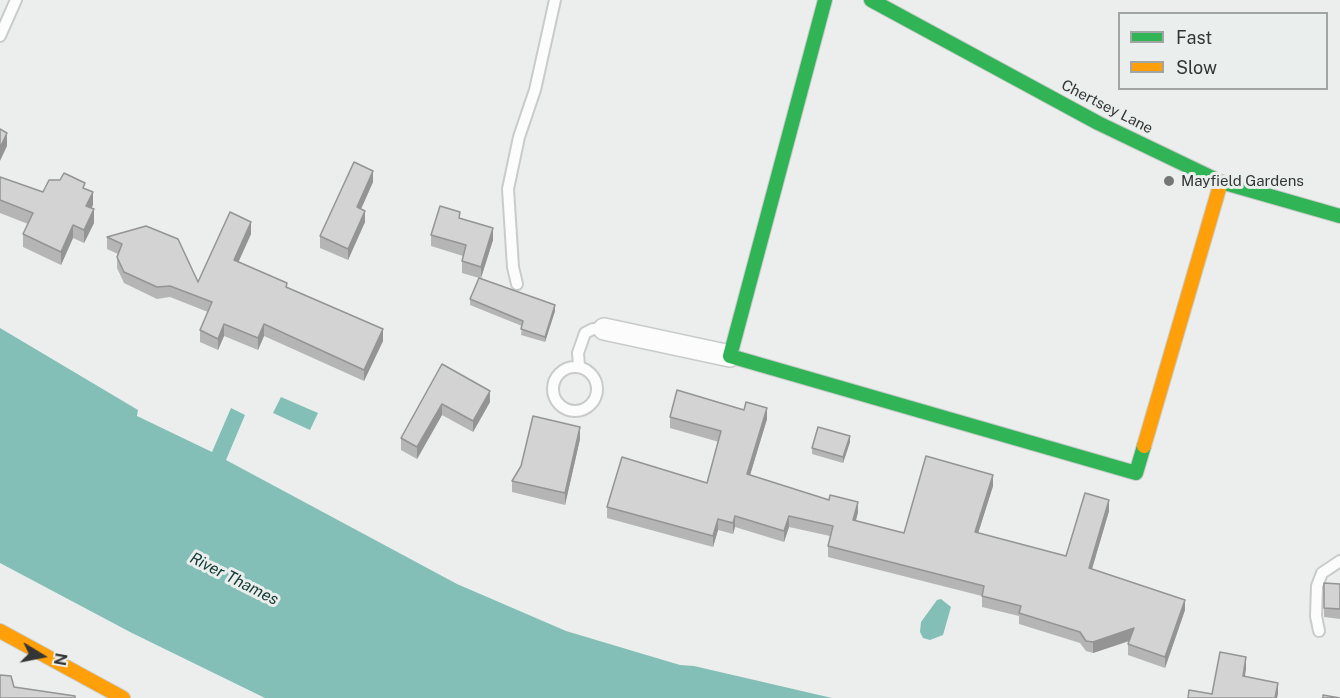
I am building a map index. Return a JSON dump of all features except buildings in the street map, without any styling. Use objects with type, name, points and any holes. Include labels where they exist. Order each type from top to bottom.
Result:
[{"type":"street","points":[[730,356],[825,0]]},
{"type":"street","name":"Chertsey Lane","points":[[871,0],[1098,123],[1221,182],[1340,216]]},
{"type":"street","points":[[604,329],[730,356],[1136,472],[1221,182]]},
{"type":"street","points":[[0,631],[123,698]]},
{"type":"lane","points":[[0,36],[16,0]]},
{"type":"lane","points":[[517,284],[513,267],[508,189],[519,137],[535,90],[555,0]]},
{"type":"lane","points":[[579,366],[580,339],[593,329],[604,329]]},
{"type":"lane","points":[[579,366],[591,372],[595,378],[596,398],[586,409],[570,411],[558,403],[554,396],[554,381],[564,369],[579,366]]},
{"type":"lane","points":[[1319,631],[1316,616],[1317,586],[1323,573],[1340,561]]},
{"type":"water","name":"River Thames","points":[[0,328],[138,410],[137,416],[212,452],[231,408],[245,415],[226,460],[457,584],[566,631],[680,665],[694,666],[832,698],[265,698],[132,633],[0,563]]},
{"type":"water","points":[[281,397],[318,413],[310,430],[273,413]]},
{"type":"water","points":[[941,599],[951,607],[943,635],[930,640],[923,638],[920,632],[921,622],[937,600]]},
{"type":"traffic: fast","points":[[825,0],[730,356],[1136,473],[1144,446]]},
{"type":"traffic: fast","points":[[871,0],[1098,123],[1221,182],[1340,216]]},
{"type":"traffic: slow","points":[[1144,446],[1221,182]]},
{"type":"traffic: slow","points":[[0,631],[123,698]]},
{"type":"place","name":"Mayfield Gardens","points":[[1169,181]]}]
